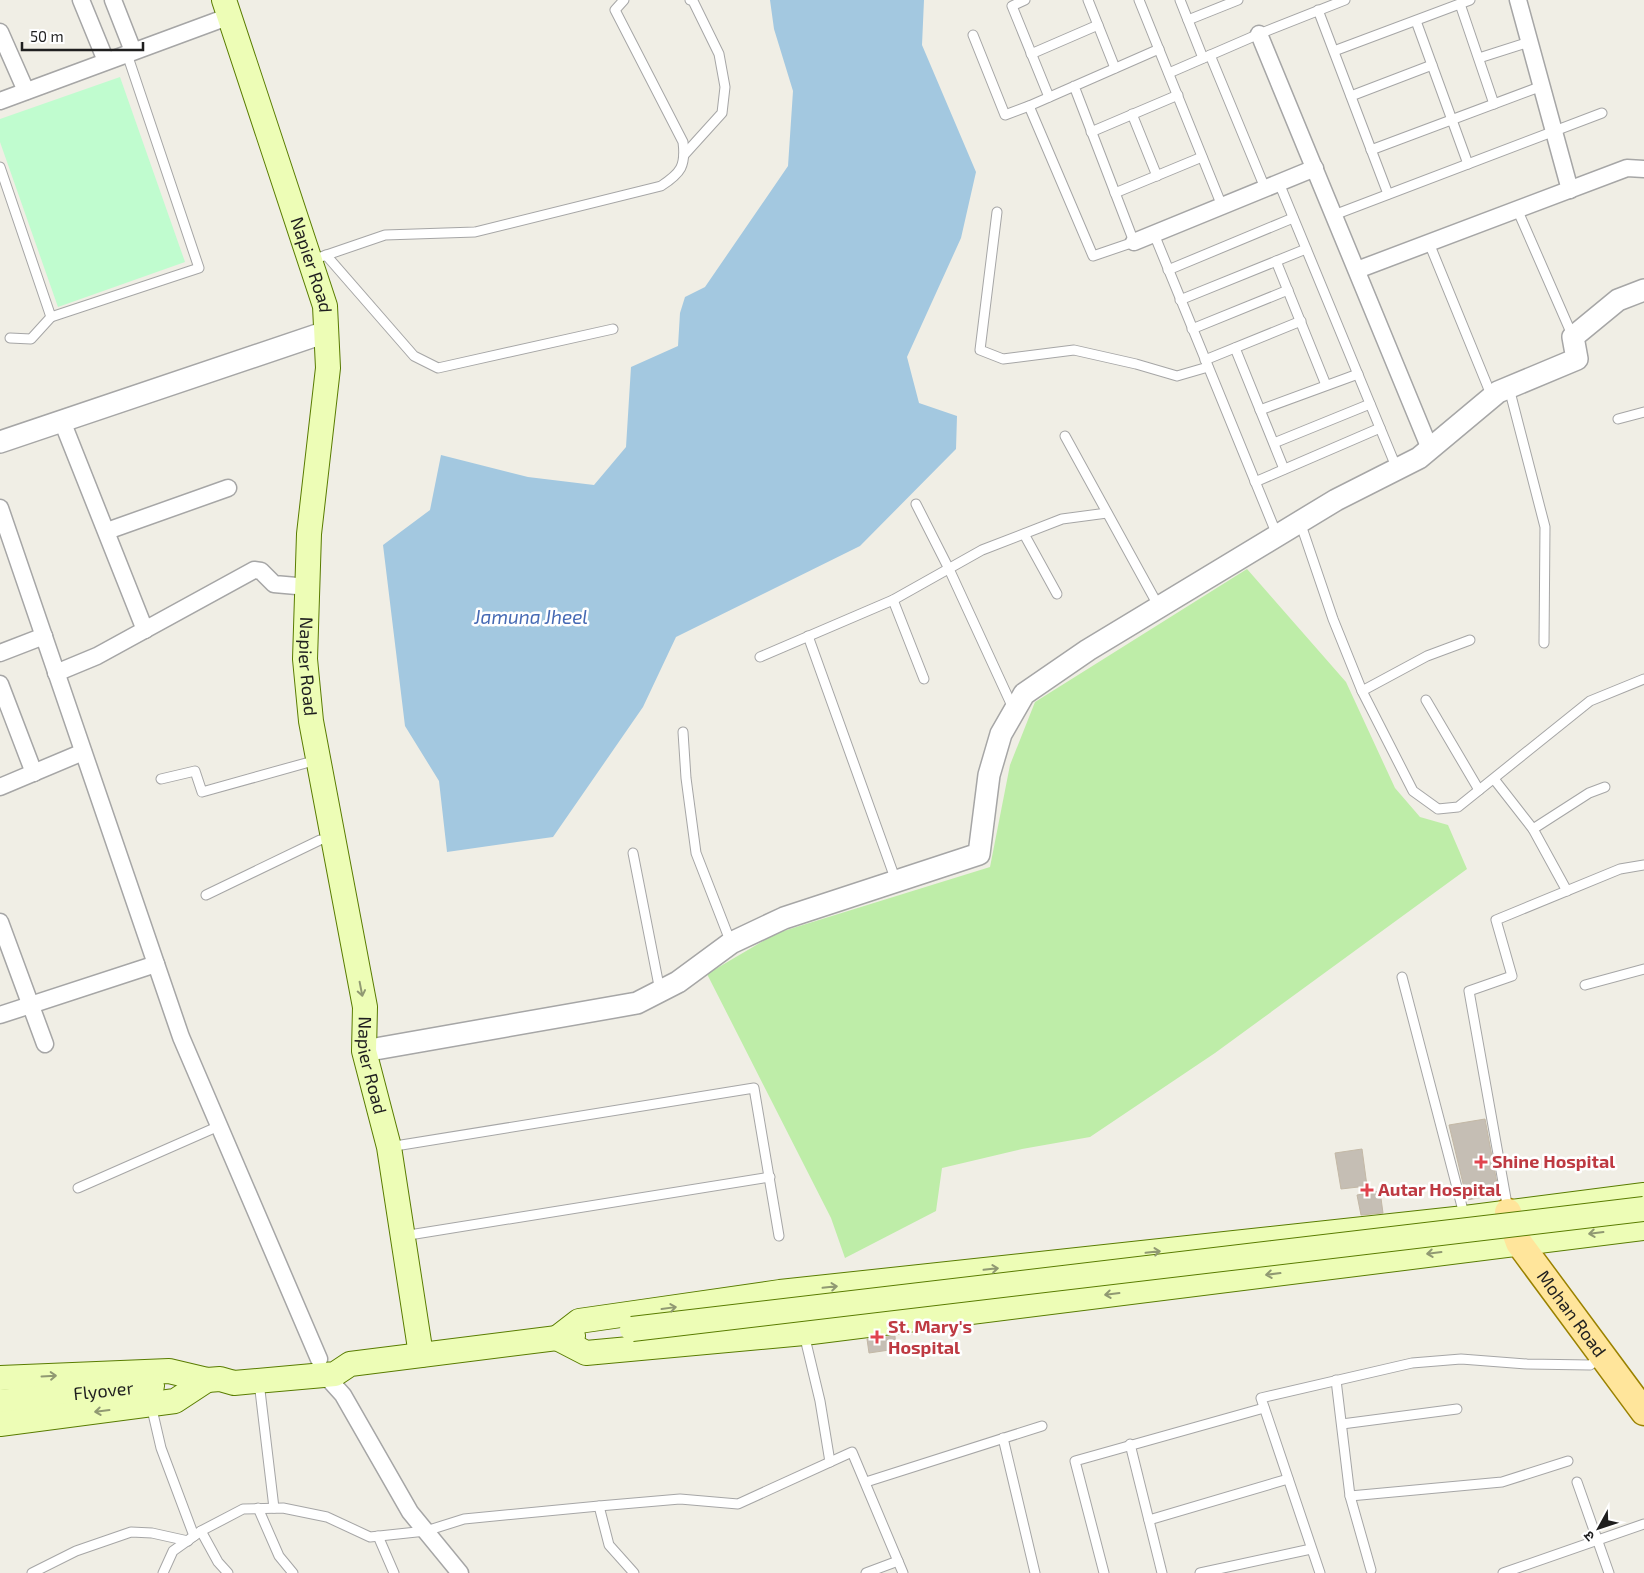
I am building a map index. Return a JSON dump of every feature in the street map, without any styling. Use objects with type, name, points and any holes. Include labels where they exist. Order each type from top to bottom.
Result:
[{"type":"main road","name":"Napier Road","points":[[220,9],[318,258],[325,306],[319,334],[328,368],[309,534],[301,585],[305,659],[311,721],[365,1007],[364,1051],[389,1147],[420,1348]]},
{"type":"main road","points":[[220,9],[313,304],[319,334]]},
{"type":"main road","points":[[301,585],[295,664],[306,763],[350,1016],[364,1051]]},
{"type":"main road","points":[[557,1338],[579,1322],[780,1292],[1465,1218],[1644,1195]]},
{"type":"main road","points":[[0,1424],[176,1401],[214,1379],[233,1371],[285,1371],[322,1367],[332,1358],[350,1364],[420,1348],[557,1338],[1644,1209]]},
{"type":"main road","name":"Mohan Road","points":[[1508,1212],[1519,1242],[1644,1412]]},
{"type":"main road","points":[[557,1338],[586,1352],[804,1333],[1519,1242],[1644,1228]]},
{"type":"main road","points":[[0,1378],[169,1371],[234,1384],[259,1381],[285,1371]]},
{"type":"main road","name":"Flyover","points":[[0,1402],[214,1379]]},
{"type":"street","points":[[82,0],[106,61]]},
{"type":"street","points":[[113,0],[130,52]]},
{"type":"street","points":[[1518,0],[1570,190]]},
{"type":"street","points":[[0,101],[130,52],[220,9]]},
{"type":"street","points":[[0,32],[26,91]]},
{"type":"street","points":[[1259,34],[1430,449]]},
{"type":"street","points":[[1134,242],[1315,168]]},
{"type":"street","points":[[1357,270],[1627,168],[1644,169]]},
{"type":"street","points":[[364,1051],[637,1003],[678,982],[732,943],[784,918],[979,854],[989,774],[1001,734],[1024,694],[1088,650],[1336,500],[1419,458],[1500,392],[1577,359],[1573,337],[1618,300],[1644,290]]},
{"type":"street","points":[[0,442],[319,334]]},
{"type":"street","points":[[62,421],[145,630]]},
{"type":"street","points":[[107,531],[228,488]]},
{"type":"street","points":[[0,508],[181,1037],[322,1367],[342,1395],[410,1512],[460,1573]]},
{"type":"street","points":[[56,673],[97,656],[254,570],[261,571],[274,584],[301,585]]},
{"type":"street","points":[[0,653],[44,636]]},
{"type":"street","points":[[0,684],[34,772]]},
{"type":"street","points":[[0,787],[83,752]]},
{"type":"street","points":[[0,922],[45,1044]]},
{"type":"street","points":[[0,1015],[156,964]]},
{"type":"lane","points":[[613,329],[438,368],[414,356],[318,258],[385,234],[475,232],[661,186],[676,177],[683,164],[683,142],[615,10],[624,0]]},
{"type":"lane","points":[[684,155],[722,113],[725,87],[719,54],[693,1],[690,0]]},
{"type":"lane","points":[[1025,0],[1012,6],[1049,97]]},
{"type":"lane","points":[[1088,0],[1115,68]]},
{"type":"lane","points":[[1139,0],[1222,206]]},
{"type":"lane","points":[[1180,0],[1188,20],[1272,185],[1293,218],[1397,469]]},
{"type":"lane","points":[[1188,20],[1238,0]]},
{"type":"lane","points":[[1169,73],[1259,34],[1345,0]]},
{"type":"lane","points":[[1334,51],[1470,0]]},
{"type":"lane","points":[[1460,4],[1494,104]]},
{"type":"lane","points":[[1318,10],[1388,194]]},
{"type":"lane","points":[[1416,21],[1468,164]]},
{"type":"lane","points":[[1031,54],[1098,25]]},
{"type":"lane","points":[[973,35],[1005,115],[1159,49]]},
{"type":"lane","points":[[1479,58],[1529,42]]},
{"type":"lane","points":[[10,338],[32,340],[51,317],[199,268],[130,52]]},
{"type":"lane","points":[[1351,96],[1432,66]]},
{"type":"lane","points":[[1029,106],[1093,256],[1134,242],[1074,86]]},
{"type":"lane","points":[[1371,150],[1542,86]]},
{"type":"lane","points":[[1091,132],[1178,95]]},
{"type":"lane","points":[[1334,215],[1602,113]]},
{"type":"lane","points":[[1132,114],[1157,176]]},
{"type":"lane","points":[[1115,193],[1202,157]]},
{"type":"lane","points":[[0,166],[51,317]]},
{"type":"lane","points":[[1517,210],[1573,337]]},
{"type":"lane","points":[[997,212],[980,350],[1003,359],[1074,350],[1136,364],[1177,376],[1207,364],[1235,348],[1301,322]]},
{"type":"lane","points":[[1168,270],[1293,218]]},
{"type":"lane","points":[[1154,234],[1277,536]]},
{"type":"lane","points":[[1429,243],[1500,392],[1544,527],[1544,644]]},
{"type":"lane","points":[[1180,300],[1306,249]]},
{"type":"lane","points":[[1276,261],[1326,386]]},
{"type":"lane","points":[[1192,329],[1288,290]]},
{"type":"lane","points":[[1235,348],[1284,469]]},
{"type":"lane","points":[[1260,410],[1358,374]]},
{"type":"lane","points":[[1274,443],[1370,404]]},
{"type":"lane","points":[[1618,419],[1644,412]]},
{"type":"lane","points":[[1255,482],[1380,428]]},
{"type":"lane","points":[[1065,436],[1159,607]]},
{"type":"lane","points":[[916,504],[949,569],[1014,711]]},
{"type":"lane","points":[[760,658],[893,600],[982,550],[1062,519],[1107,513]]},
{"type":"lane","points":[[1300,522],[1333,619],[1362,691],[1413,790],[1438,809],[1458,807],[1590,701],[1644,680]]},
{"type":"lane","points":[[1024,534],[1057,594]]},
{"type":"lane","points":[[893,600],[924,679]]},
{"type":"lane","points":[[808,636],[896,882]]},
{"type":"lane","points":[[1362,691],[1427,656],[1470,640]]},
{"type":"lane","points":[[1426,700],[1479,790]]},
{"type":"lane","points":[[683,732],[686,778],[696,853],[732,943]]},
{"type":"lane","points":[[161,779],[195,771],[202,792],[306,763]]},
{"type":"lane","points":[[1494,779],[1533,829],[1566,891]]},
{"type":"lane","points":[[1533,829],[1589,794],[1605,787]]},
{"type":"lane","points":[[206,895],[320,840]]},
{"type":"lane","points":[[633,853],[660,991]]},
{"type":"lane","points":[[1508,1212],[1469,991],[1512,976],[1496,920],[1620,870],[1644,865]]},
{"type":"lane","points":[[1585,985],[1644,970]]},
{"type":"lane","points":[[1402,978],[1465,1218]]},
{"type":"lane","points":[[389,1147],[754,1088],[779,1236]]},
{"type":"lane","points":[[78,1188],[219,1126]]},
{"type":"lane","points":[[403,1236],[770,1177]]},
{"type":"lane","points":[[804,1333],[820,1401],[830,1462]]},
{"type":"lane","points":[[1320,1573],[1261,1398],[1412,1363],[1461,1359],[1526,1364],[1590,1365],[1602,1356]]},
{"type":"lane","points":[[1336,1380],[1350,1496],[1371,1570]]},
{"type":"lane","points":[[259,1381],[274,1508]]},
{"type":"lane","points":[[151,1404],[161,1448],[194,1536],[228,1573]]},
{"type":"lane","points":[[1104,1573],[1075,1461],[1130,1444],[1264,1408]]},
{"type":"lane","points":[[1342,1424],[1457,1409]]},
{"type":"lane","points":[[866,1482],[1042,1426]]},
{"type":"lane","points":[[1003,1438],[1035,1573]]},
{"type":"lane","points":[[1130,1444],[1162,1573]]},
{"type":"lane","points":[[162,1573],[173,1551],[194,1536],[243,1509],[283,1508],[327,1517],[370,1537],[426,1531],[464,1519],[599,1506],[680,1499],[738,1504],[852,1452],[903,1573]]},
{"type":"lane","points":[[1350,1496],[1502,1482],[1568,1461]]},
{"type":"lane","points":[[1149,1520],[1288,1479]]},
{"type":"lane","points":[[1577,1482],[1609,1573]]},
{"type":"lane","points":[[599,1506],[608,1545],[634,1573]]},
{"type":"lane","points":[[258,1508],[279,1556],[293,1573]]},
{"type":"lane","points":[[1503,1573],[1644,1524]]},
{"type":"lane","points":[[32,1573],[76,1550],[130,1532],[194,1536]]},
{"type":"lane","points":[[378,1536],[394,1573]]},
{"type":"lane","points":[[1200,1573],[1311,1549]]},
{"type":"lane","points":[[866,1573],[898,1561]]},
{"type":"green space","points":[[120,77],[185,262],[58,307],[0,142],[0,119]]},
{"type":"green space","points":[[1247,569],[1346,682],[1395,788],[1420,817],[1448,825],[1467,869],[1215,1053],[1090,1137],[1022,1149],[942,1168],[936,1211],[845,1258],[831,1218],[707,974],[777,933],[990,867],[1010,765],[1035,702]]},
{"type":"water","name":"Jamuna Jheel","points":[[770,0],[924,0],[922,45],[976,172],[961,238],[907,357],[919,403],[957,416],[956,449],[860,546],[676,637],[643,707],[553,837],[447,852],[439,781],[405,726],[383,545],[430,510],[441,455],[528,477],[594,485],[626,447],[631,367],[678,346],[680,313],[685,297],[705,287],[788,166],[793,91],[774,29]]},
{"type":"building","points":[[1485,1119],[1499,1194],[1467,1200],[1449,1125]]},
{"type":"building","points":[[1362,1149],[1367,1186],[1341,1189],[1335,1153]]},
{"type":"building","points":[[1380,1191],[1383,1213],[1361,1215],[1357,1195]]},
{"type":"building","points":[[895,1336],[896,1349],[869,1353],[867,1339]]},
{"type":"place","name":"Shine Hospital","points":[[1481,1162]]},
{"type":"place","name":"Autar Hospital","points":[[1367,1190]]},
{"type":"place","name":"St. Mary's Hospital","points":[[877,1337]]}]
